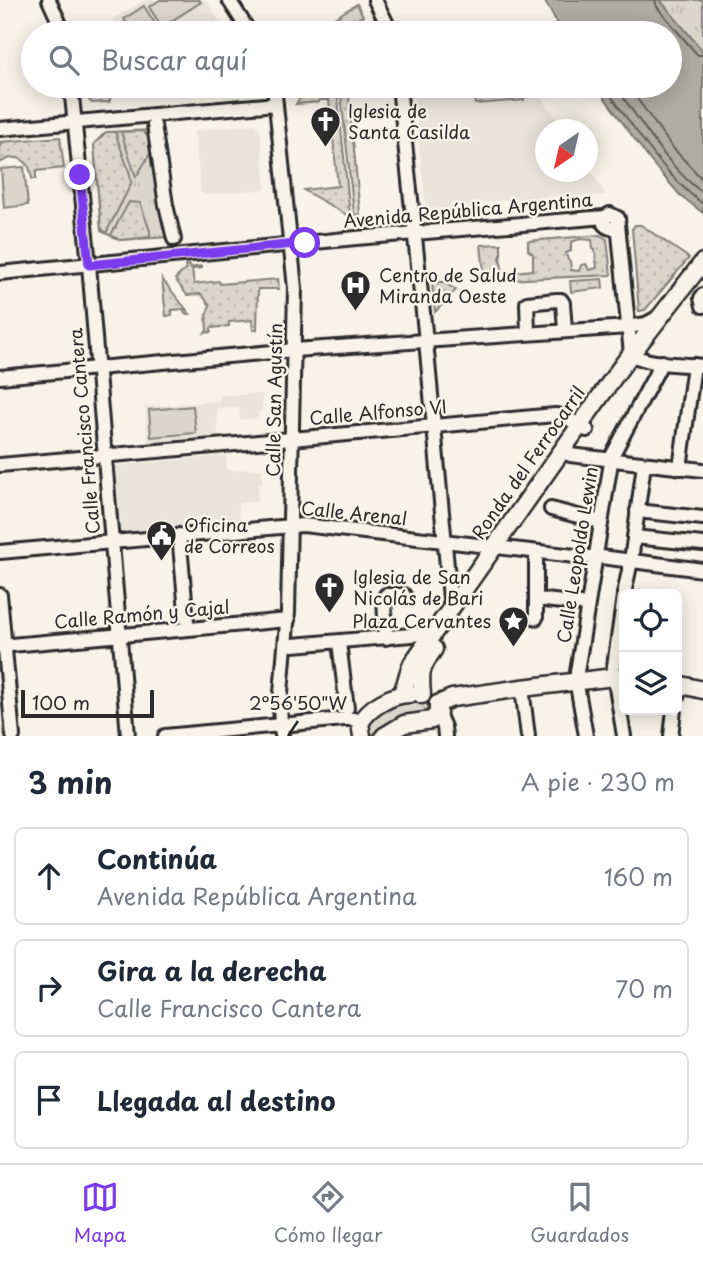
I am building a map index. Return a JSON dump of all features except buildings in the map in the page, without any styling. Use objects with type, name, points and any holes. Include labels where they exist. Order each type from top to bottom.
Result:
[{"type":"main road","name":"Ronda del Ferrocarril","points":[[634,356],[658,318],[703,264]]},
{"type":"main road","name":"Ronda del Ferrocarril","points":[[401,694],[413,662],[703,264]]},
{"type":"main road","name":"Ronda del Ferrocarril","points":[[422,695],[420,676],[424,663],[493,550],[570,455],[583,428]]},
{"type":"main road","points":[[384,736],[404,724],[432,720],[438,708],[452,698],[617,677]]},
{"type":"main road","points":[[682,689],[703,690]]},
{"type":"main road","points":[[362,733],[367,713],[401,694],[422,695],[438,708]]},
{"type":"street","points":[[49,0],[59,21]]},
{"type":"street","points":[[229,0],[242,21]]},
{"type":"street","points":[[375,0],[386,21]]},
{"type":"street","name":"Calle Francisco Cantera","points":[[72,98],[89,265],[128,736]]},
{"type":"street","name":"Calle San Agustín","points":[[275,98],[295,288],[284,725]]},
{"type":"street","points":[[400,98],[451,609]]},
{"type":"street","points":[[0,129],[276,104]]},
{"type":"street","points":[[154,125],[174,239]]},
{"type":"street","name":"Avenida República Argentina","points":[[0,273],[605,217],[604,224],[608,228],[618,224],[628,327]]},
{"type":"street","points":[[703,295],[703,306]]},
{"type":"street","points":[[528,333],[527,303],[548,300],[562,302],[565,330]]},
{"type":"street","points":[[0,377],[294,350],[628,327],[646,324],[658,318]]},
{"type":"street","points":[[628,327],[634,356],[698,365],[680,468]]},
{"type":"street","name":"Calle Leopoldo Lewin","points":[[586,736],[576,681],[611,461],[662,362]]},
{"type":"street","name":"Calle Alfonso VI","points":[[0,465],[555,415],[564,416],[583,428]]},
{"type":"street","points":[[570,455],[703,470]]},
{"type":"street","points":[[625,589],[644,464]]},
{"type":"street","points":[[551,509],[601,522]]},
{"type":"street","points":[[637,511],[703,518]]},
{"type":"street","name":"Calle Arenal","points":[[0,552],[303,525],[444,541],[493,550],[595,556],[703,570]]},
{"type":"street","points":[[179,535],[187,621]]},
{"type":"street","points":[[634,537],[703,544]]},
{"type":"street","points":[[536,559],[536,618]]},
{"type":"street","points":[[0,595],[2,646],[13,736]]},
{"type":"street","points":[[386,638],[384,597],[404,595]]},
{"type":"street","points":[[536,599],[580,604]]},
{"type":"street","name":"Calle Ramón y Cajal","points":[[2,646],[288,620]]},
{"type":"street","points":[[293,645],[423,634]]},
{"type":"street","points":[[339,642],[347,708]]},
{"type":"street","points":[[619,652],[617,677],[624,736]]},
{"type":"street","points":[[522,688],[528,736]]},
{"type":"street","points":[[438,708],[445,736]]},
{"type":"street","points":[[671,736],[673,715]]},
{"type":"street","points":[[172,736],[344,719],[354,719],[362,733]]},
{"type":"shaded area","points":[[145,0],[206,0],[219,21],[114,21],[113,19]]},
{"type":"shaded area","points":[[414,98],[542,98],[557,119],[535,119],[535,182],[598,182],[606,195],[563,195],[426,210]]},
{"type":"shaded area","points":[[256,124],[257,128],[260,128],[266,189],[204,195],[201,192],[194,131]]},
{"type":"shaded area","points":[[262,394],[262,411],[258,412],[258,418],[240,419],[239,407],[217,408],[218,436],[148,444],[145,407],[219,401],[219,395]]},
{"type":"shaded area","points":[[226,455],[227,470],[262,469],[262,485],[258,484],[258,501],[238,503],[239,520],[121,532],[115,466]]},
{"type":"green space","points":[[160,0],[201,2],[171,21],[158,21],[149,7]]},
{"type":"green space","points":[[658,0],[703,0],[703,52],[682,28],[682,21],[676,21]]},
{"type":"green space","points":[[357,4],[363,16],[354,21],[330,21]]},
{"type":"green space","points":[[144,6],[153,21],[125,21],[124,19]]},
{"type":"green space","points":[[110,98],[109,102],[92,103],[89,100]]},
{"type":"green space","points":[[300,98],[327,98],[319,102],[296,104]]},
{"type":"green space","points":[[338,98],[350,215],[304,190],[338,186],[328,100]]},
{"type":"green space","points":[[341,98],[349,98],[360,214],[354,215]]},
{"type":"green space","points":[[474,98],[524,98],[524,100],[475,104]]},
{"type":"green space","points":[[151,130],[170,237],[120,240],[101,231],[94,144],[106,132]]},
{"type":"green space","points":[[142,131],[150,138],[153,149],[136,177],[121,132]]},
{"type":"green space","points":[[106,132],[115,132],[131,184],[106,233],[101,228],[94,144]]},
{"type":"green space","points":[[60,137],[64,168],[36,171],[36,179],[32,179],[29,167],[22,159],[12,158],[0,163],[0,142]]},
{"type":"green space","points":[[24,167],[28,205],[4,208],[1,169]]},
{"type":"green space","points":[[129,202],[140,203],[150,237],[120,240],[111,235]]},
{"type":"green space","points":[[635,225],[641,225],[689,258],[645,310],[639,311],[632,229]]},
{"type":"green space","points":[[600,235],[607,239],[611,275],[485,281],[481,245],[501,244],[503,273],[533,270],[533,254],[528,250],[528,241]],"holes":[[[580,239],[592,240],[597,268],[589,270],[586,264],[581,265],[579,271],[571,270],[566,253],[571,251],[571,242]]]},
{"type":"green space","points":[[189,265],[190,268],[202,266],[192,269],[194,284],[278,279],[279,289],[258,289],[257,330],[253,330],[252,320],[229,322],[229,326],[211,328],[211,332],[205,333],[210,305],[201,294],[187,295],[175,279],[186,269],[185,266]]},
{"type":"green space","points":[[162,279],[190,314],[185,314],[184,309],[172,310],[172,315],[166,316]]},
{"type":"green space","points":[[602,279],[603,288],[571,292],[570,281]]},
{"type":"green space","points":[[432,282],[443,282],[456,290],[435,312]]},
{"type":"green space","points":[[193,406],[196,433],[151,437],[149,410]]},
{"type":"green space","points":[[410,702],[426,704],[433,709],[377,734],[368,732],[368,724],[378,716],[393,707]]},
{"type":"water","points":[[544,0],[660,0],[678,21],[556,21]]},
{"type":"water","points":[[682,26],[703,51],[703,213],[680,195],[652,163],[605,98],[682,98]]},
{"type":"place","name":"Iglesia de Santa Casilda","points":[[325,149]]},
{"type":"place","name":"Centro de Salud Miranda Oeste","points":[[356,313]]},
{"type":"place","name":"Oficina de Correos","points":[[161,563]]},
{"type":"place","name":"Iglesia de San Nicolás de Bari","points":[[330,615]]},
{"type":"place","name":"Plaza Cervantes","points":[[514,649]]},
{"type":"route","points":[[80,175],[89,265],[305,243]]}]
